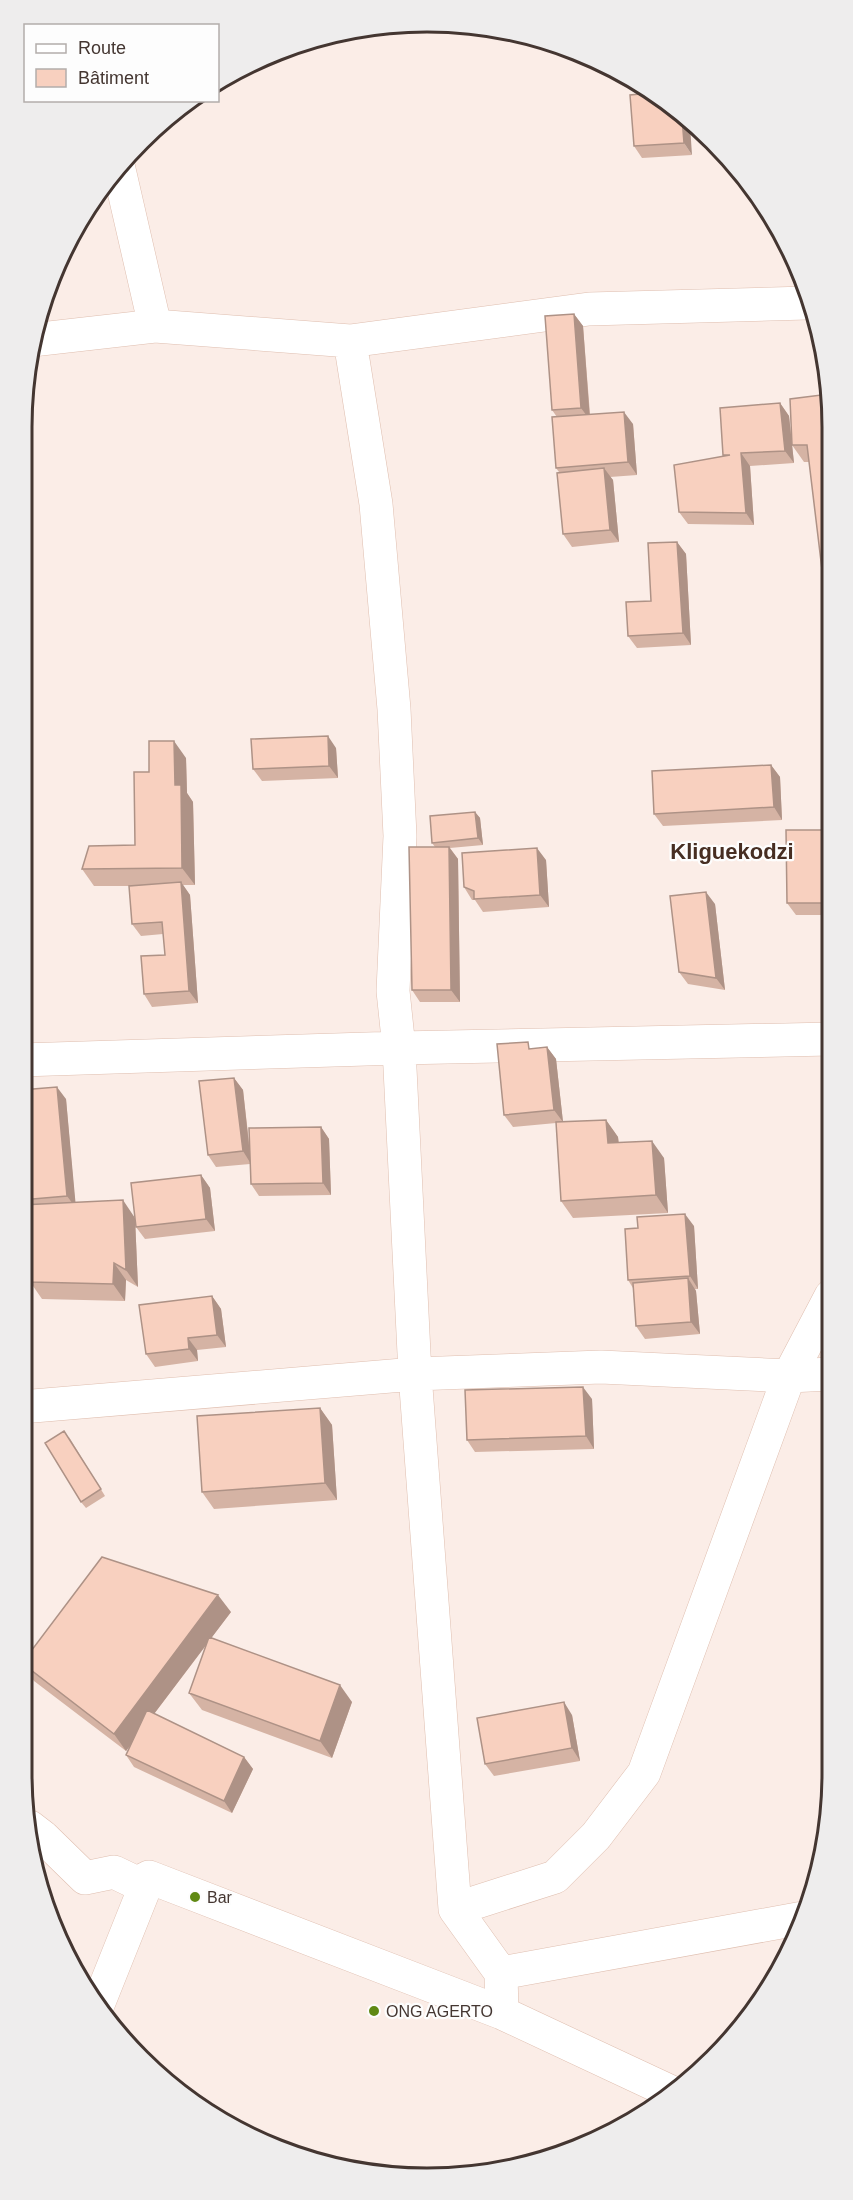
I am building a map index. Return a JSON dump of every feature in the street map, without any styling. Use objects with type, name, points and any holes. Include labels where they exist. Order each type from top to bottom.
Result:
[{"type":"street","points":[[121,177],[155,326]]},
{"type":"street","points":[[41,339],[155,326],[350,341],[589,309],[802,303]]},
{"type":"street","points":[[350,341],[376,504],[394,710],[400,836],[393,991],[399,1048],[415,1374],[455,1909],[501,1973],[502,2013]]},
{"type":"street","points":[[32,1059],[822,1039]]},
{"type":"street","points":[[455,1909],[555,1877],[596,1836],[644,1773],[789,1376],[822,1313]]},
{"type":"street","points":[[32,1406],[415,1374],[601,1367],[789,1376],[822,1374]]},
{"type":"street","points":[[36,1832],[85,1878],[114,1872],[137,1883],[149,1877],[502,2013],[664,2089]]},
{"type":"street","points":[[101,1997],[149,1877]]},
{"type":"street","points":[[501,1973],[793,1920]]},
{"type":"building","points":[[640,94],[683,126],[684,143],[634,146],[630,95]]},
{"type":"building","points":[[574,314],[581,408],[552,410],[545,316]]},
{"type":"building","points":[[820,395],[822,570],[807,445],[792,445],[790,399]]},
{"type":"building","points":[[780,403],[785,451],[741,453],[746,513],[679,512],[674,465],[730,455],[723,455],[720,408]]},
{"type":"building","points":[[624,412],[628,462],[556,468],[552,417]]},
{"type":"building","points":[[604,468],[610,530],[563,534],[557,473]]},
{"type":"building","points":[[677,542],[683,633],[628,636],[626,602],[651,601],[648,543]]},
{"type":"building","points":[[328,736],[329,766],[253,769],[251,739]]},
{"type":"building","points":[[149,741],[174,741],[175,785],[181,785],[182,868],[82,869],[89,846],[135,845],[134,772],[149,772]]},
{"type":"building","points":[[771,765],[774,807],[654,814],[652,771]]},
{"type":"building","points":[[475,812],[478,838],[432,843],[430,816]]},
{"type":"building","points":[[786,830],[822,830],[822,903],[787,903]]},
{"type":"building","points":[[409,847],[449,847],[451,990],[412,990]]},
{"type":"building","points":[[537,848],[540,895],[474,899],[474,891],[464,887],[462,853]]},
{"type":"building","points":[[181,882],[189,991],[144,994],[141,956],[165,955],[162,922],[132,924],[129,886]]},
{"type":"building","points":[[706,892],[716,978],[679,972],[670,896]]},
{"type":"building","points":[[528,1042],[529,1049],[547,1047],[554,1110],[504,1115],[497,1044]]},
{"type":"building","points":[[234,1078],[243,1151],[208,1155],[199,1081]]},
{"type":"building","points":[[57,1087],[67,1196],[32,1199],[32,1089]]},
{"type":"building","points":[[606,1120],[608,1143],[652,1141],[656,1195],[561,1201],[556,1122]]},
{"type":"building","points":[[321,1127],[323,1183],[251,1184],[249,1128]]},
{"type":"building","points":[[201,1175],[206,1219],[136,1227],[131,1183]]},
{"type":"building","points":[[123,1200],[126,1270],[114,1263],[113,1284],[32,1282],[32,1204]]},
{"type":"building","points":[[685,1214],[690,1276],[628,1280],[625,1229],[638,1228],[637,1217]]},
{"type":"building","points":[[688,1278],[691,1322],[636,1326],[633,1283]]},
{"type":"building","points":[[212,1296],[217,1335],[188,1338],[189,1349],[146,1354],[139,1305]]},
{"type":"building","points":[[583,1387],[586,1436],[467,1440],[465,1390]]},
{"type":"building","points":[[320,1408],[325,1483],[202,1492],[197,1416]]},
{"type":"building","points":[[64,1431],[101,1489],[81,1502],[45,1443]]},
{"type":"building","points":[[102,1557],[218,1595],[114,1734],[32,1671],[32,1650]]},
{"type":"building","points":[[209,1637],[340,1685],[320,1741],[189,1693]]},
{"type":"building","points":[[564,1702],[572,1748],[485,1764],[477,1718]]},
{"type":"building","points":[[147,1710],[244,1757],[224,1801],[126,1755]]},
{"type":"place","name":"Bar","points":[[195,1897]]},
{"type":"place","name":"ONG AGERTO","points":[[374,2011]]},
{"type":"district","name":"Kliguekodzi","points":[[732,851]]}]
